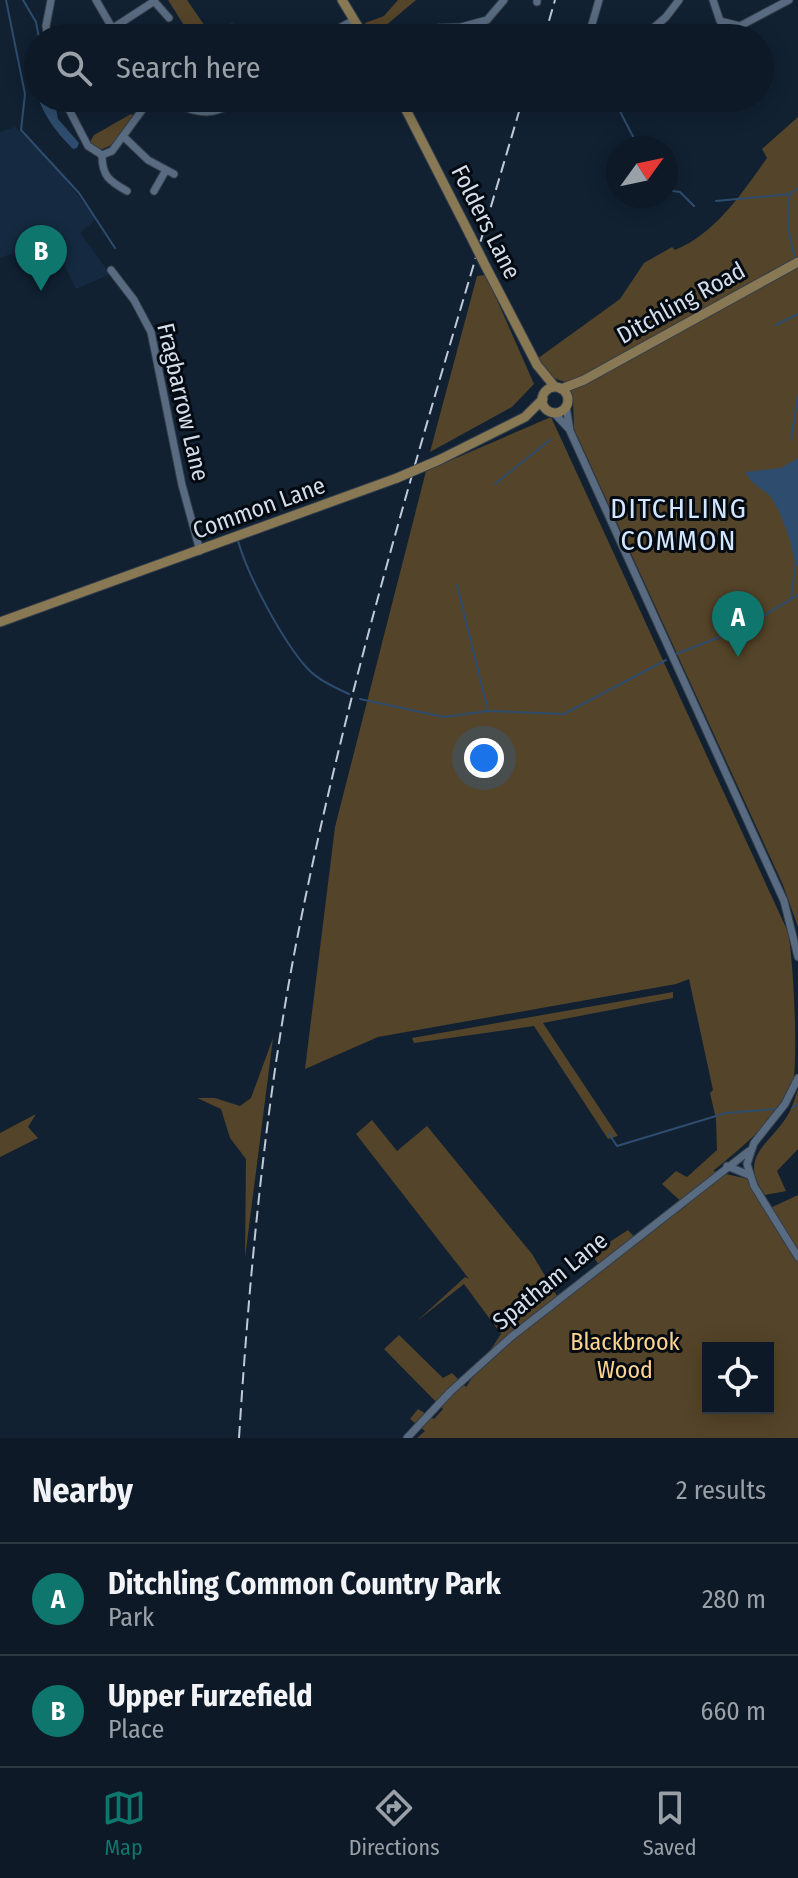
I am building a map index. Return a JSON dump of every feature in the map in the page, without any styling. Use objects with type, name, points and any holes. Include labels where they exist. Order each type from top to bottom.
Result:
[{"type":"main road","points":[[342,0],[356,24]]},
{"type":"main road","name":"Folders Lane","points":[[407,112],[537,365],[558,388],[567,404]]},
{"type":"main road","name":"Ditchling Road","points":[[543,398],[558,388],[584,380],[796,263]]},
{"type":"main road","name":"Folders Lane","points":[[537,365],[543,398],[552,412]]},
{"type":"main road","name":"Ditchling Road","points":[[567,404],[584,380]]},
{"type":"main road","name":"Common Lane","points":[[525,417],[543,398]]},
{"type":"main road","name":"Common Lane","points":[[0,622],[397,478],[525,417],[552,412],[567,404]]},
{"type":"street","points":[[46,24],[51,0]]},
{"type":"street","points":[[96,0],[111,24]]},
{"type":"street","points":[[472,24],[487,20],[504,0]]},
{"type":"street","points":[[592,24],[599,0]]},
{"type":"street","points":[[658,24],[679,0]]},
{"type":"street","points":[[713,0],[715,14],[726,24]]},
{"type":"street","points":[[743,24],[750,23],[789,0]]},
{"type":"street","points":[[119,24],[153,1],[169,18]]},
{"type":"street","points":[[347,24],[354,20]]},
{"type":"street","points":[[70,112],[88,146],[102,155]]},
{"type":"street","points":[[102,155],[112,151],[141,112]]},
{"type":"street","points":[[124,137],[148,160],[170,172],[154,191]]},
{"type":"street","points":[[102,155],[102,170],[107,180],[127,191]]},
{"type":"street","name":"Fragbarrow Lane","points":[[111,270],[134,300],[151,332],[182,485],[200,551]]},
{"type":"street","points":[[567,404],[570,431],[781,893],[798,957]]},
{"type":"street","points":[[552,412],[570,431]]},
{"type":"street","name":"Spatham Lane","points":[[407,1438],[450,1392],[511,1337],[749,1151],[792,1094],[798,1078]]},
{"type":"street","points":[[749,1151],[749,1175],[798,1257]]},
{"type":"street","points":[[727,1166],[749,1175]]},
{"type":"shaded area","points":[[44,112],[57,112],[58,119],[79,143],[77,148],[73,149]]},
{"type":"shaded area","points":[[15,127],[55,166],[96,219],[80,233],[110,274],[76,289],[52,240],[0,258],[0,132]]},
{"type":"shaded area","points":[[798,458],[798,566],[795,567],[790,540],[777,508],[768,494],[745,472],[781,468]]},
{"type":"green space","points":[[168,0],[187,0],[203,24],[183,24]]},
{"type":"green space","points":[[398,0],[416,0],[388,24],[365,23],[384,16]]},
{"type":"green space","points":[[131,114],[136,117],[112,145],[100,150],[90,142],[94,135]]},
{"type":"green space","points":[[798,117],[798,927],[783,885],[574,429],[573,397],[565,382],[553,378],[537,359],[620,299],[644,263],[672,247],[675,250],[689,243],[715,223],[767,158],[762,149]]},
{"type":"green space","points":[[486,275],[534,384],[512,407],[430,452],[477,276]]},
{"type":"green space","name":"Blackbrook Wood","points":[[551,417],[788,932],[795,1010],[793,1085],[768,1121],[713,1171],[748,1179],[768,1209],[798,1195],[798,1438],[417,1438],[425,1431],[410,1419],[418,1409],[434,1419],[443,1409],[384,1349],[399,1335],[443,1378],[452,1373],[466,1387],[501,1334],[464,1284],[417,1321],[465,1277],[469,1279],[356,1134],[372,1120],[397,1151],[427,1126],[532,1254],[560,1301],[600,1266],[591,1254],[628,1230],[637,1240],[686,1206],[662,1184],[676,1171],[687,1177],[717,1150],[716,1119],[710,1093],[713,1090],[689,979],[676,984],[378,1037],[305,1069],[335,827],[426,471]]},
{"type":"green space","points":[[673,992],[673,998],[543,1023],[618,1136],[608,1139],[534,1026],[414,1043],[412,1038]]},
{"type":"green space","points":[[273,1038],[245,1258],[246,1159],[230,1138],[221,1109],[197,1098],[215,1098],[240,1106],[251,1098]]},
{"type":"green space","points":[[798,1090],[798,1149],[777,1171],[786,1191],[765,1195],[757,1181],[755,1160],[789,1113]]},
{"type":"green space","points":[[36,1114],[28,1127],[38,1138],[0,1157],[0,1133]]},
{"type":"waterway","points":[[6,0],[24,89]]},
{"type":"waterway","points":[[23,0],[36,24]]},
{"type":"waterway","points":[[24,103],[21,130],[79,193],[115,248]]},
{"type":"waterway","points":[[620,112],[633,136]]},
{"type":"waterway","points":[[716,201],[790,194],[798,188]]},
{"type":"waterway","points":[[678,192],[694,206]]},
{"type":"waterway","points":[[790,194],[788,226],[795,257]]},
{"type":"waterway","points":[[776,325],[798,314]]},
{"type":"waterway","points":[[791,440],[798,396]]},
{"type":"waterway","points":[[495,484],[551,439]]},
{"type":"waterway","points":[[238,541],[249,572],[297,656],[316,676],[349,694]]},
{"type":"waterway","points":[[791,597],[795,567]]},
{"type":"waterway","points":[[457,585],[488,711]]},
{"type":"waterway","points":[[676,654],[745,627],[798,595]]},
{"type":"waterway","points":[[360,699],[444,717],[488,711],[564,714],[666,660]]},
{"type":"waterway","points":[[792,1108],[798,1104]]},
{"type":"waterway","points":[[609,1134],[617,1146],[726,1113],[776,1109]]},
{"type":"railway","points":[[548,24],[555,0]]},
{"type":"railway","points":[[239,1438],[261,1180],[278,1051],[300,924],[322,820],[374,612],[519,112]]},
{"type":"place","name":"Upper Furzefield","points":[[41,291]]},
{"type":"place","name":"Ditchling Common Country Park","points":[[738,657]]},
{"type":"district","name":"DITCHLING COMMON","points":[[679,524]]}]
